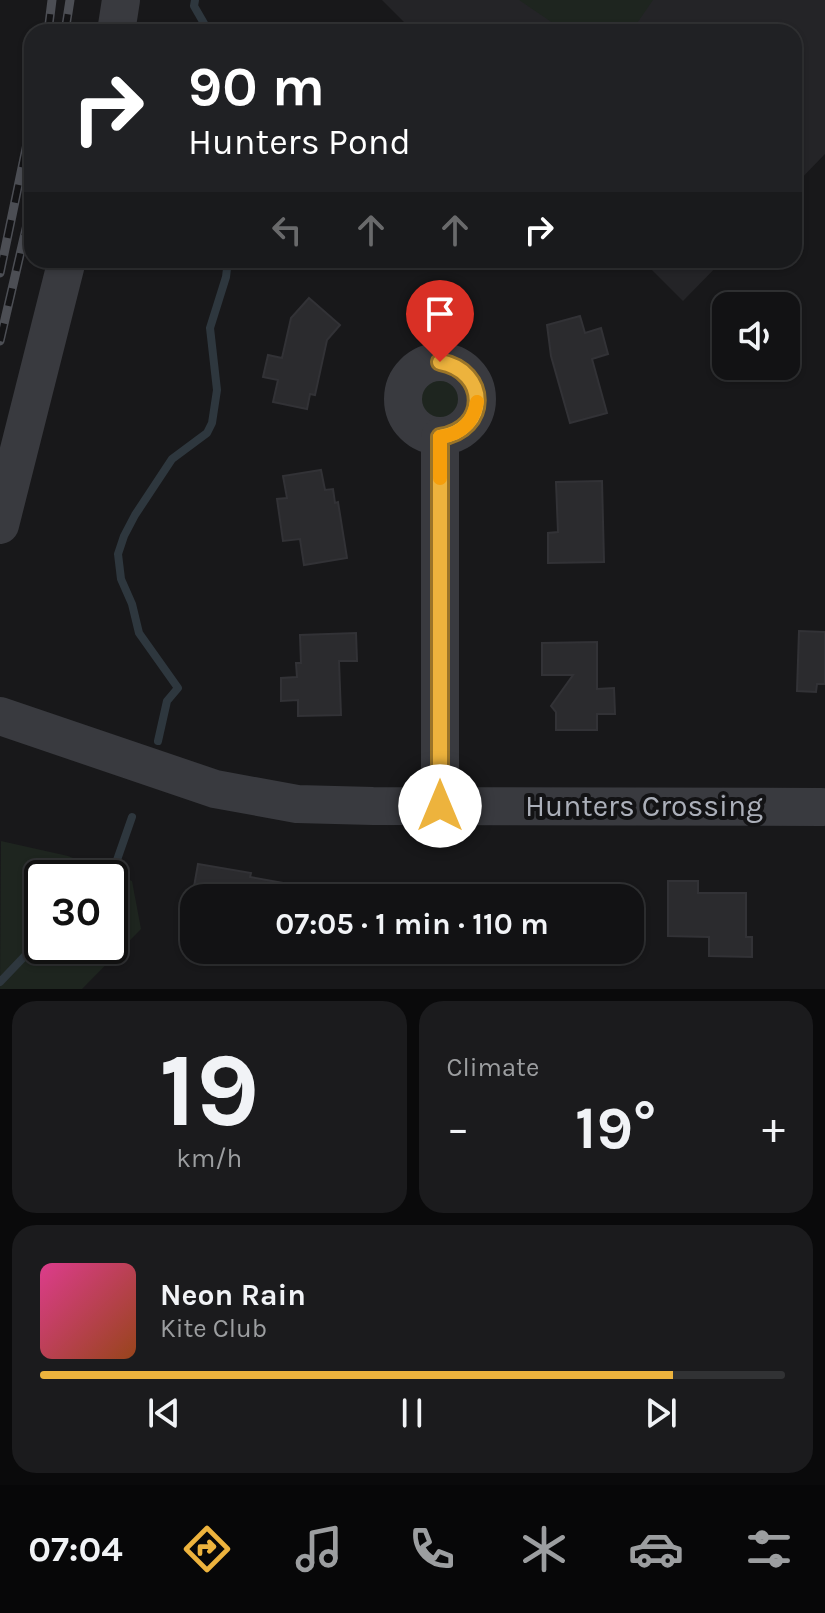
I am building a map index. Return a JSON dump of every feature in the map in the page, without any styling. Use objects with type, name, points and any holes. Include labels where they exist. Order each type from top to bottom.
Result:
[{"type":"street","points":[[117,24],[121,0]]},
{"type":"street","points":[[0,525],[65,268]]},
{"type":"street","points":[[440,437],[440,806]]},
{"type":"street","name":"Hunters Crossing","points":[[0,716],[236,794],[297,804],[824,807]]},
{"type":"shaded area","points":[[382,0],[825,0],[825,154],[802,178],[802,24],[406,24]]},
{"type":"shaded area","points":[[519,0],[653,0],[636,24],[554,24]]},
{"type":"shaded area","points":[[650,268],[715,268],[683,301]]},
{"type":"shaded area","points":[[440,375],[457,382],[464,399],[457,416],[440,423],[423,416],[416,399],[423,382]]},
{"type":"shaded area","points":[[1,841],[78,860],[24,860],[24,964],[107,964],[82,989],[0,989]]},
{"type":"shaded area","points":[[128,879],[132,881],[141,929],[128,942]]},
{"type":"building","points":[[309,298],[340,325],[327,340],[315,395],[310,394],[307,409],[273,402],[278,380],[263,377],[268,355],[282,358],[291,318]]},
{"type":"building","points":[[580,316],[585,333],[601,328],[608,354],[592,359],[607,413],[570,423],[551,356],[547,325]]},
{"type":"building","points":[[321,470],[325,490],[333,489],[335,503],[338,502],[347,558],[304,565],[300,539],[283,541],[277,499],[287,498],[283,476]]},
{"type":"building","points":[[602,481],[604,562],[548,563],[548,533],[558,532],[556,482]]},
{"type":"building","points":[[799,631],[825,632],[825,684],[817,684],[816,692],[797,691]]},
{"type":"building","points":[[356,633],[357,661],[339,661],[341,715],[298,716],[298,700],[281,701],[281,678],[297,677],[296,663],[301,663],[300,635]]},
{"type":"building","points":[[597,642],[597,689],[614,688],[615,714],[597,714],[597,730],[556,730],[556,712],[551,706],[573,675],[542,675],[542,643]]},
{"type":"building","points":[[198,864],[251,873],[250,877],[289,884],[194,884]]},
{"type":"building","points":[[668,881],[698,881],[698,893],[746,893],[746,937],[752,937],[752,957],[709,956],[709,937],[668,936]]},
{"type":"waterway","points":[[195,0],[194,6],[204,24]]},
{"type":"waterway","points":[[158,741],[167,701],[178,688],[139,633],[132,604],[121,579],[118,554],[135,515],[172,459],[207,433],[212,423],[217,390],[210,328],[227,268]]},
{"type":"waterway","points":[[117,860],[132,817]]},
{"type":"waterway","points":[[0,982],[24,957]]},
{"type":"railway","points":[[49,24],[52,0]]},
{"type":"railway","points":[[66,24],[70,0]]},
{"type":"railway","points":[[0,273],[24,158]]},
{"type":"railway","points":[[0,341],[24,238]]},
{"type":"slow traffic","points":[[440,478],[440,437],[462,430],[470,422],[477,402]]},
{"type":"route","points":[[440,362],[452,364],[470,378],[477,400],[470,422],[462,430],[440,437],[440,806]]}]
